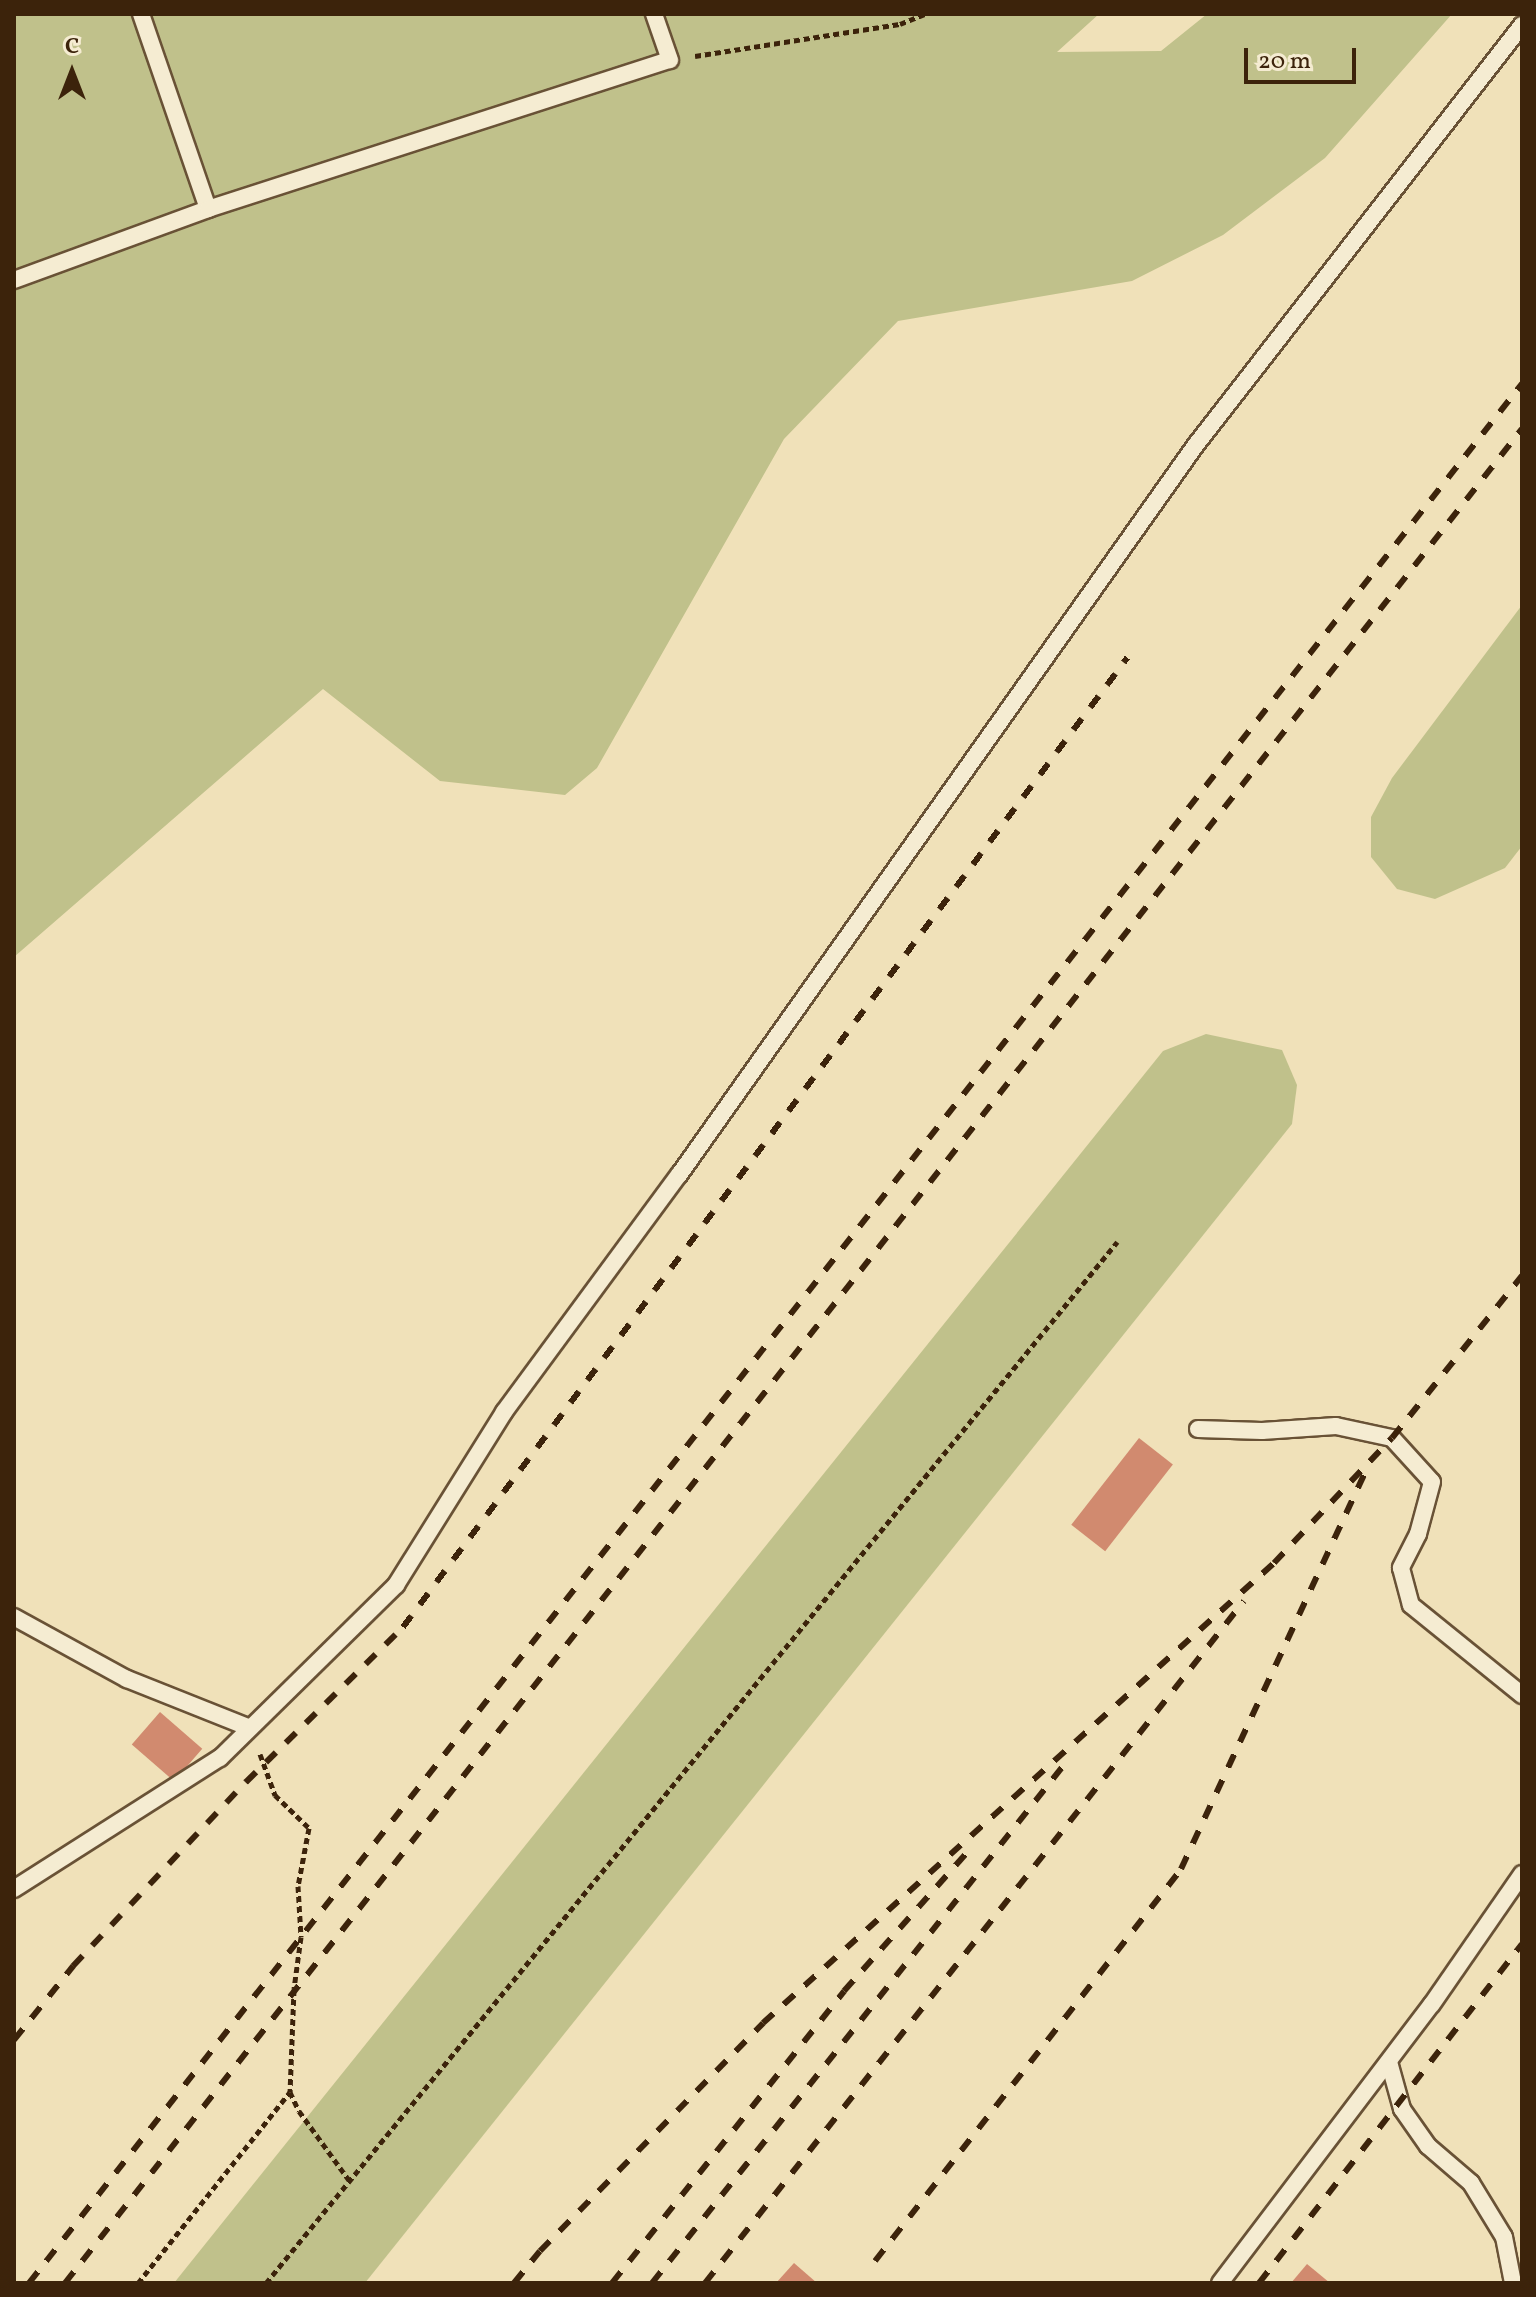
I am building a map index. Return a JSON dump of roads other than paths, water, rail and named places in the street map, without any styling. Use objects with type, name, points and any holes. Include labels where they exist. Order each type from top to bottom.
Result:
[{"type":"lane","points":[[141,14],[208,209]]},
{"type":"lane","points":[[14,280],[208,209],[670,60],[654,14]]},
{"type":"lane","points":[[14,1889],[220,1758],[396,1585],[504,1412],[679,1175],[1195,446],[1522,25]]},
{"type":"lane","points":[[1198,1429],[1262,1431],[1336,1426],[1392,1438],[1432,1482],[1418,1534],[1401,1568],[1411,1605],[1522,1695]]},
{"type":"lane","points":[[14,1617],[127,1679],[250,1728]]},
{"type":"lane","points":[[1220,2283],[1389,2062],[1522,1874]]},
{"type":"lane","points":[[1389,2062],[1402,2109],[1428,2146],[1471,2183],[1504,2237],[1513,2283]]},
{"type":"railway","points":[[29,2283],[1522,384]]},
{"type":"railway","points":[[65,2283],[1522,429]]},
{"type":"railway","points":[[14,2040],[73,1966],[246,1782],[403,1627],[1127,658]]},
{"type":"railway","points":[[514,2283],[540,2251],[763,2023],[1274,1563],[1392,1438],[1522,1276]]},
{"type":"railway","points":[[875,2261],[1181,1869],[1365,1472]]},
{"type":"railway","points":[[705,2283],[1244,1601]]},
{"type":"railway","points":[[652,2283],[1067,1761]]},
{"type":"railway","points":[[612,2283],[844,1991],[972,1847]]},
{"type":"railway","points":[[1259,2283],[1522,1944]]}]
